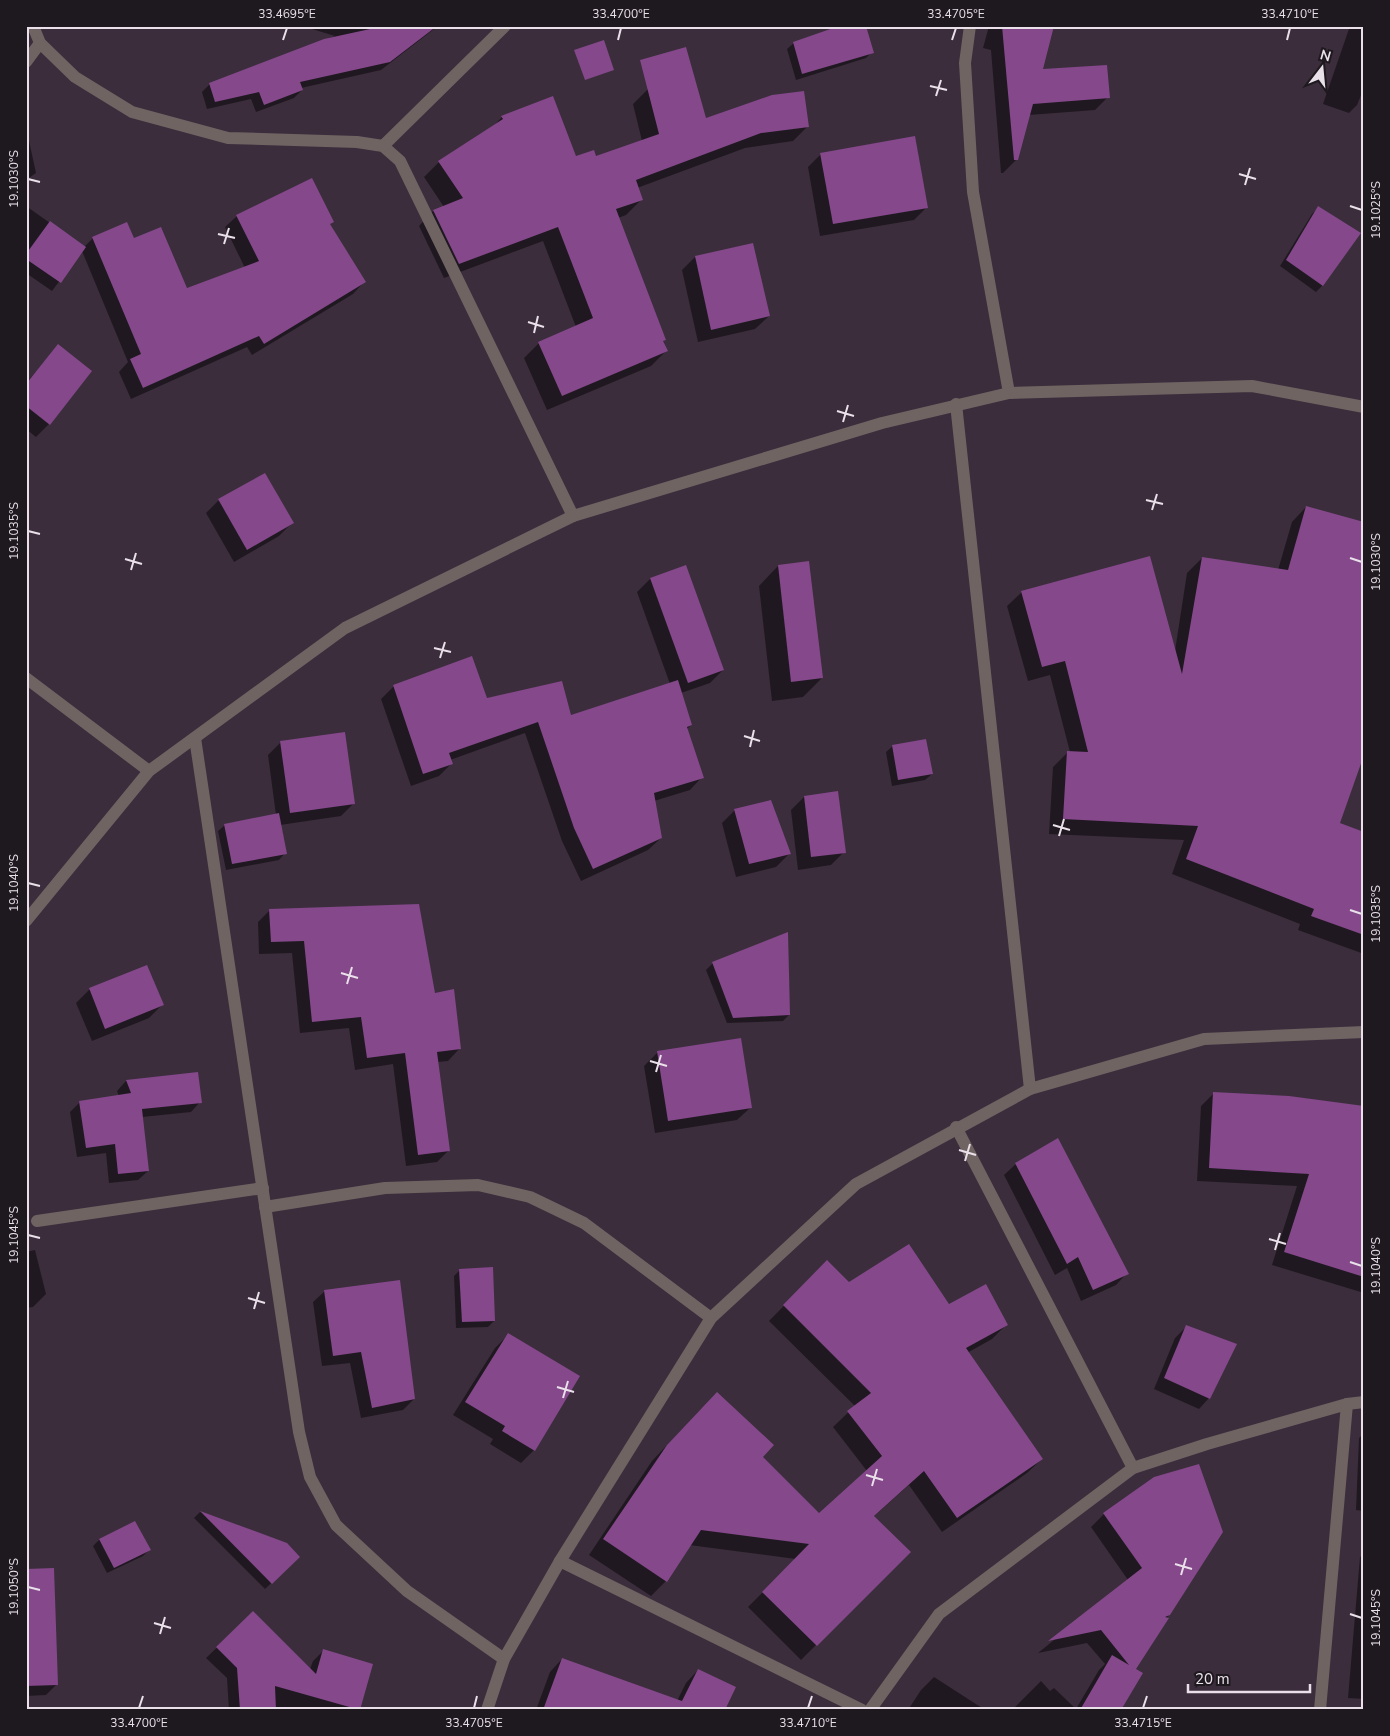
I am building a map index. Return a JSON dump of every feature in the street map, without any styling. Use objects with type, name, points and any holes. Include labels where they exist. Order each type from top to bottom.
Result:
[{"type":"street","points":[[33,26],[40,43],[76,77],[132,112],[228,138],[357,142],[383,146],[400,161],[573,516]]},
{"type":"street","points":[[383,146],[505,26]]},
{"type":"street","points":[[970,26],[965,63],[974,192],[1009,393]]},
{"type":"street","points":[[26,62],[40,43]]},
{"type":"street","points":[[26,921],[149,771],[344,628],[573,516],[872,426],[956,404],[1009,393],[1252,386],[1364,407]]},
{"type":"street","points":[[956,404],[1030,1089]]},
{"type":"street","points":[[26,678],[149,771]]},
{"type":"street","points":[[195,738],[299,1432],[310,1477],[336,1525],[407,1591],[504,1659]]},
{"type":"street","points":[[487,1710],[504,1659],[560,1561],[711,1318],[856,1184],[956,1127],[1030,1089],[1204,1040],[1364,1032]]},
{"type":"street","points":[[956,1127],[1133,1468]]},
{"type":"street","points":[[265,1207],[385,1188],[478,1185],[530,1197],[584,1223],[711,1318]]},
{"type":"street","points":[[37,1221],[263,1188]]},
{"type":"street","points":[[870,1710],[939,1614],[1133,1468],[1207,1444],[1347,1404],[1364,1402]]},
{"type":"street","points":[[1320,1710],[1347,1404]]},
{"type":"street","points":[[560,1561],[862,1710]]},
{"type":"building","points":[[384,26],[437,26],[390,62],[300,82],[303,90],[264,105],[259,92],[215,102],[209,83],[324,39]]},
{"type":"building","points":[[839,26],[866,26],[874,53],[802,74],[793,42]]},
{"type":"building","points":[[1002,26],[1054,26],[1043,69],[1107,65],[1110,98],[1033,104],[1018,160],[1014,160]]},
{"type":"building","points":[[604,40],[614,70],[585,80],[574,50]]},
{"type":"building","points":[[686,47],[706,118],[772,95],[804,91],[809,127],[761,133],[636,180],[643,200],[616,209],[666,340],[663,341],[668,351],[562,396],[538,342],[593,318],[558,227],[459,264],[433,210],[463,198],[438,161],[503,119],[501,116],[553,96],[576,156],[594,150],[596,156],[659,134],[640,60]]},
{"type":"building","points":[[915,136],[928,208],[833,224],[820,153]]},
{"type":"building","points":[[312,178],[334,222],[330,224],[366,282],[264,344],[259,336],[143,388],[130,359],[141,354],[92,237],[127,222],[134,238],[161,227],[187,288],[259,261],[236,215]]},
{"type":"building","points":[[1318,206],[1361,233],[1323,286],[1286,260]]},
{"type":"building","points":[[50,221],[86,247],[61,283],[26,259],[26,254]]},
{"type":"building","points":[[753,243],[770,316],[711,330],[695,256]]},
{"type":"building","points":[[58,344],[92,371],[50,425],[26,406],[26,384]]},
{"type":"building","points":[[265,473],[294,523],[247,550],[218,499]]},
{"type":"building","points":[[1306,506],[1364,522],[1364,755],[1340,823],[1364,832],[1364,935],[1311,916],[1314,909],[1186,859],[1198,826],[1063,819],[1067,751],[1088,752],[1065,661],[1042,667],[1021,591],[1150,556],[1182,674],[1202,557],[1288,570]]},
{"type":"building","points":[[809,561],[823,678],[791,682],[778,565]]},
{"type":"building","points":[[686,565],[724,670],[688,683],[650,578]]},
{"type":"building","points":[[472,656],[487,698],[562,681],[571,715],[678,680],[692,725],[687,727],[704,778],[654,793],[662,838],[593,869],[574,828],[538,722],[449,753],[453,764],[423,774],[393,685]]},
{"type":"building","points":[[345,732],[355,804],[290,813],[280,741]]},
{"type":"building","points":[[926,739],[933,774],[898,780],[892,745]]},
{"type":"building","points":[[838,791],[846,853],[811,857],[804,796]]},
{"type":"building","points":[[771,800],[791,854],[749,864],[734,809]]},
{"type":"building","points":[[279,813],[287,854],[232,864],[224,824]]},
{"type":"building","points":[[419,904],[435,993],[454,989],[461,1049],[437,1052],[450,1151],[418,1155],[405,1053],[367,1058],[361,1017],[312,1022],[304,941],[271,942],[269,909]]},
{"type":"building","points":[[788,932],[790,1015],[733,1018],[712,962]]},
{"type":"building","points":[[147,965],[164,1005],[105,1029],[89,988]]},
{"type":"building","points":[[741,1038],[752,1108],[668,1121],[657,1051]]},
{"type":"building","points":[[198,1072],[202,1103],[142,1109],[149,1171],[118,1174],[115,1144],[86,1148],[79,1101],[131,1093],[126,1080]]},
{"type":"building","points":[[1213,1092],[1289,1096],[1364,1106],[1364,1277],[1284,1252],[1309,1174],[1209,1168]]},
{"type":"building","points":[[1058,1138],[1129,1274],[1093,1290],[1078,1257],[1067,1264],[1015,1163]]},
{"type":"building","points":[[909,1244],[949,1304],[986,1284],[1008,1325],[966,1348],[1043,1459],[957,1518],[924,1471],[874,1516],[911,1552],[817,1646],[762,1592],[809,1544],[701,1530],[667,1582],[603,1539],[667,1445],[717,1392],[774,1445],[763,1457],[819,1513],[882,1456],[847,1411],[871,1393],[783,1305],[827,1260],[849,1282]]},
{"type":"building","points":[[493,1267],[495,1321],[462,1322],[459,1269]]},
{"type":"building","points":[[400,1280],[415,1399],[372,1408],[361,1352],[333,1356],[324,1290]]},
{"type":"building","points":[[1186,1325],[1237,1344],[1210,1399],[1164,1378]]},
{"type":"building","points":[[508,1333],[580,1376],[535,1451],[502,1431],[505,1426],[465,1402]]},
{"type":"building","points":[[1199,1464],[1223,1532],[1170,1615],[1165,1617],[1169,1618],[1136,1669],[1143,1673],[1121,1710],[1080,1710],[1112,1655],[1129,1665],[1101,1630],[1048,1641],[1142,1568],[1103,1513],[1154,1477]]},
{"type":"building","points":[[200,1511],[287,1543],[300,1557],[272,1584]]},
{"type":"building","points":[[135,1521],[151,1550],[114,1568],[99,1539]]},
{"type":"building","points":[[54,1568],[58,1685],[26,1686],[26,1569]]},
{"type":"building","points":[[253,1611],[316,1674],[323,1649],[373,1664],[360,1710],[275,1686],[276,1710],[240,1710],[237,1668],[216,1647]]},
{"type":"building","points":[[562,1658],[682,1701],[698,1669],[736,1687],[725,1710],[543,1710]]}]
